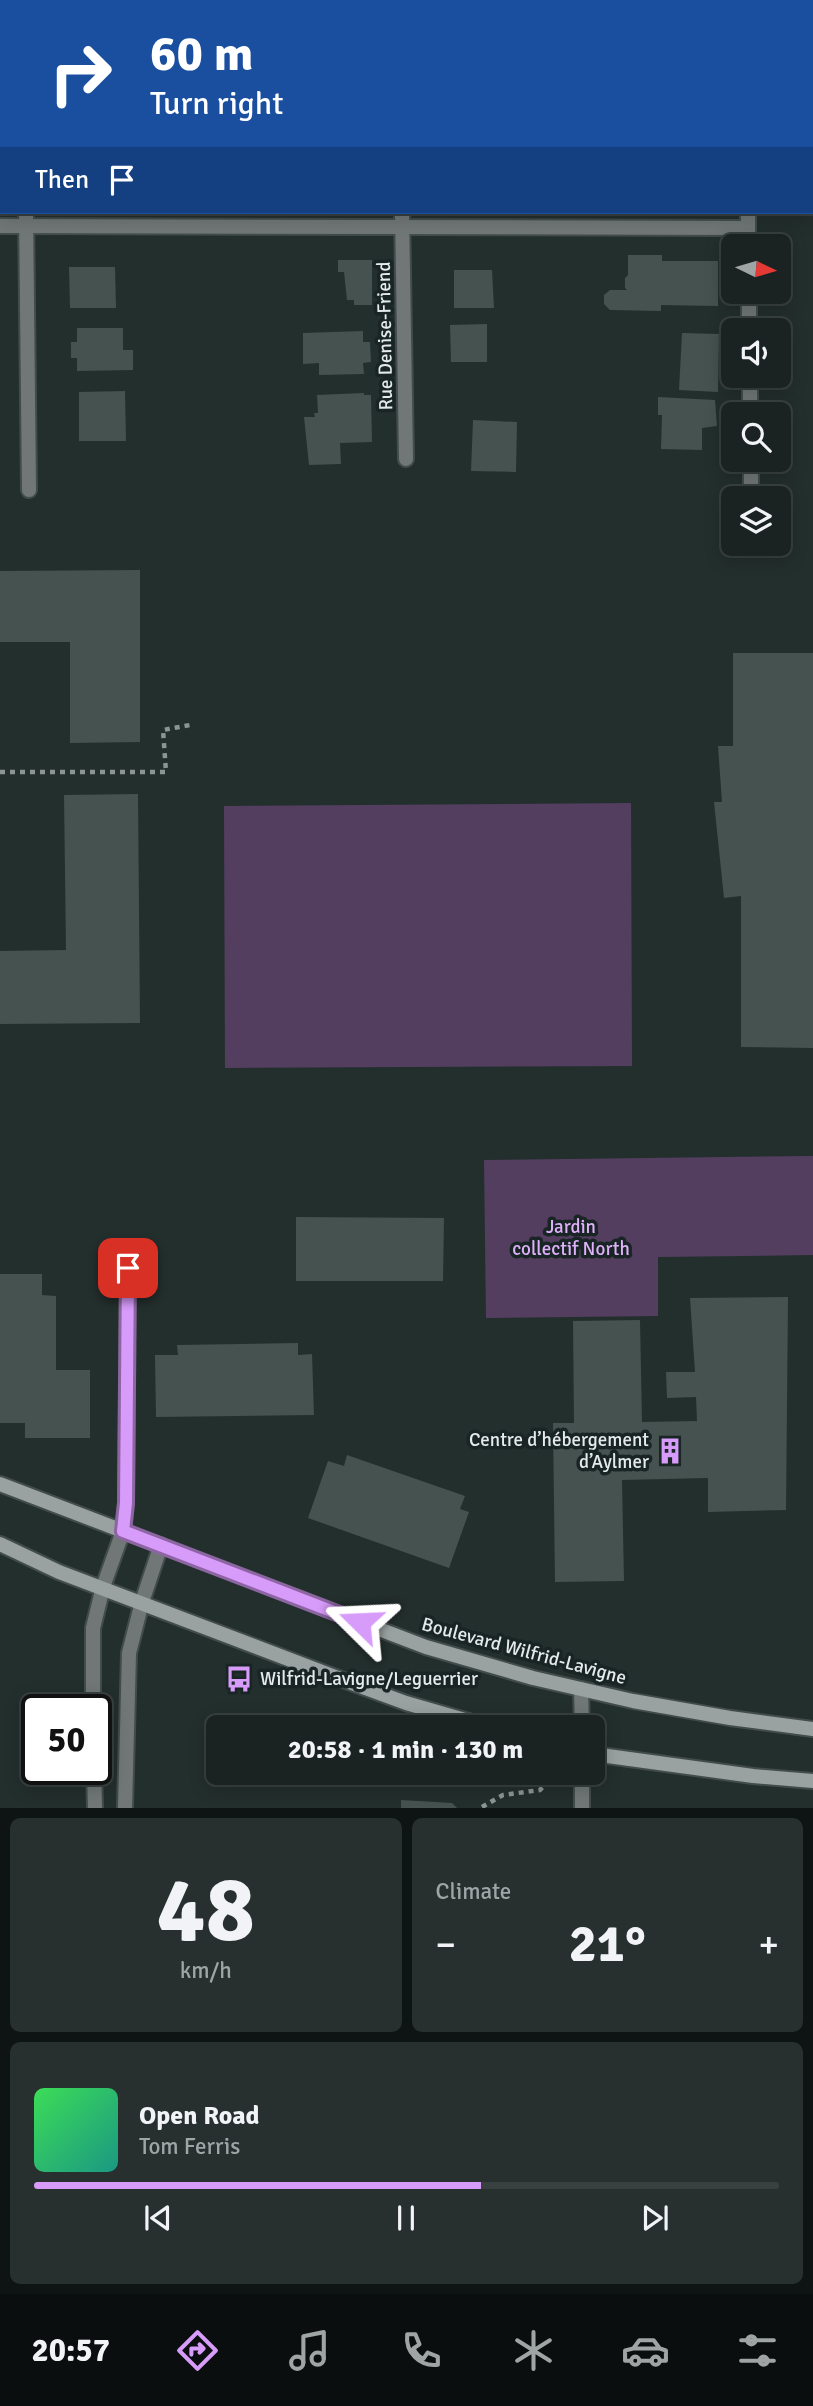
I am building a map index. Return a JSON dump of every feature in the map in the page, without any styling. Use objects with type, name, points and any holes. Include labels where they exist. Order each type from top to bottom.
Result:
[{"type":"main road","name":"Boulevard Wilfrid-Lavigne","points":[[0,1484],[426,1647],[533,1678],[582,1689],[730,1718],[813,1728]]},
{"type":"main road","points":[[0,1544],[59,1572],[406,1703],[448,1715]]},
{"type":"main road","points":[[605,1756],[754,1776],[813,1781]]},
{"type":"street","name":"Rue Denise-Friend","points":[[402,214],[406,459]]},
{"type":"street","points":[[748,214],[748,234]]},
{"type":"street","points":[[27,219],[29,490]]},
{"type":"street","points":[[0,226],[27,219],[402,228],[748,228]]},
{"type":"street","points":[[751,472],[751,484]]},
{"type":"street","points":[[93,1694],[93,1628],[103,1587],[123,1531],[126,1503],[128,1268]]},
{"type":"street","points":[[124,1808],[129,1653],[161,1545]]},
{"type":"street","points":[[582,1689],[582,1715]]},
{"type":"street","points":[[94,1785],[95,1808]]},
{"type":"street","points":[[582,1785],[582,1808]]},
{"type":"path","points":[[0,772],[166,772],[163,730],[190,725]]},
{"type":"path","points":[[482,1807],[503,1795],[540,1790],[544,1785]]},
{"type":"green space","points":[[631,803],[632,1066],[225,1068],[224,806]]},
{"type":"green space","name":"Jardin collectif North","points":[[813,1156],[813,1255],[658,1257],[658,1316],[486,1318],[484,1160]]},
{"type":"building","points":[[628,255],[662,255],[662,261],[718,261],[718,306],[661,305],[661,311],[610,310],[604,304],[604,295],[610,290],[627,290],[625,278],[628,275]]},
{"type":"building","points":[[338,260],[372,260],[372,305],[354,305],[354,300],[347,300],[344,272],[338,272]]},
{"type":"building","points":[[69,267],[115,267],[116,308],[70,308]]},
{"type":"building","points":[[454,270],[492,270],[494,308],[454,308]]},
{"type":"building","points":[[487,324],[487,362],[451,362],[450,325]]},
{"type":"building","points":[[77,328],[123,328],[123,350],[133,350],[133,370],[77,371],[77,358],[71,358],[71,342],[77,342]]},
{"type":"building","points":[[363,331],[363,342],[370,342],[371,362],[363,363],[364,374],[319,375],[319,363],[303,364],[303,333]]},
{"type":"building","points":[[682,333],[719,334],[718,392],[679,390]]},
{"type":"building","points":[[125,391],[126,441],[79,441],[79,392]]},
{"type":"building","points":[[317,395],[371,395],[372,442],[340,443],[341,464],[309,465],[304,417],[315,417],[314,413],[318,413]]},
{"type":"building","points":[[658,397],[715,400],[717,426],[702,428],[702,450],[661,449],[662,415],[658,415]]},
{"type":"building","points":[[473,420],[517,422],[516,472],[471,471]]},
{"type":"building","points":[[140,570],[140,742],[70,743],[70,642],[0,642],[0,571]]},
{"type":"building","points":[[733,653],[813,653],[813,1048],[741,1047],[741,896],[724,898],[714,802],[722,802],[718,746],[733,746]]},
{"type":"building","points":[[138,794],[140,1023],[0,1024],[0,951],[66,950],[64,795]]},
{"type":"building","points":[[296,1217],[444,1218],[443,1281],[296,1281]]},
{"type":"building","points":[[0,1274],[42,1274],[42,1295],[56,1296],[56,1370],[90,1370],[90,1438],[25,1438],[25,1423],[0,1423]]},
{"type":"building","name":"Centre d’hébergement d’Aylmer","points":[[788,1297],[786,1510],[708,1512],[708,1478],[622,1480],[624,1581],[555,1582],[553,1423],[574,1423],[573,1321],[640,1320],[642,1422],[697,1421],[696,1397],[667,1398],[666,1372],[695,1372],[690,1298]]},
{"type":"building","points":[[298,1343],[298,1355],[312,1354],[314,1415],[156,1417],[155,1355],[178,1355],[177,1345]]},
{"type":"building","points":[[347,1455],[465,1496],[460,1509],[469,1512],[449,1568],[308,1518],[328,1461],[344,1466]]},
{"type":"building","points":[[401,1800],[452,1803],[457,1808],[401,1808]]},
{"type":"place","name":"Centre d’hébergement d’Aylmer","points":[[670,1451]]},
{"type":"place","name":"Wilfrid-Lavigne/Leguerrier","points":[[239,1679]]},
{"type":"route","points":[[128,1268],[126,1503],[123,1531],[360,1622]]}]
